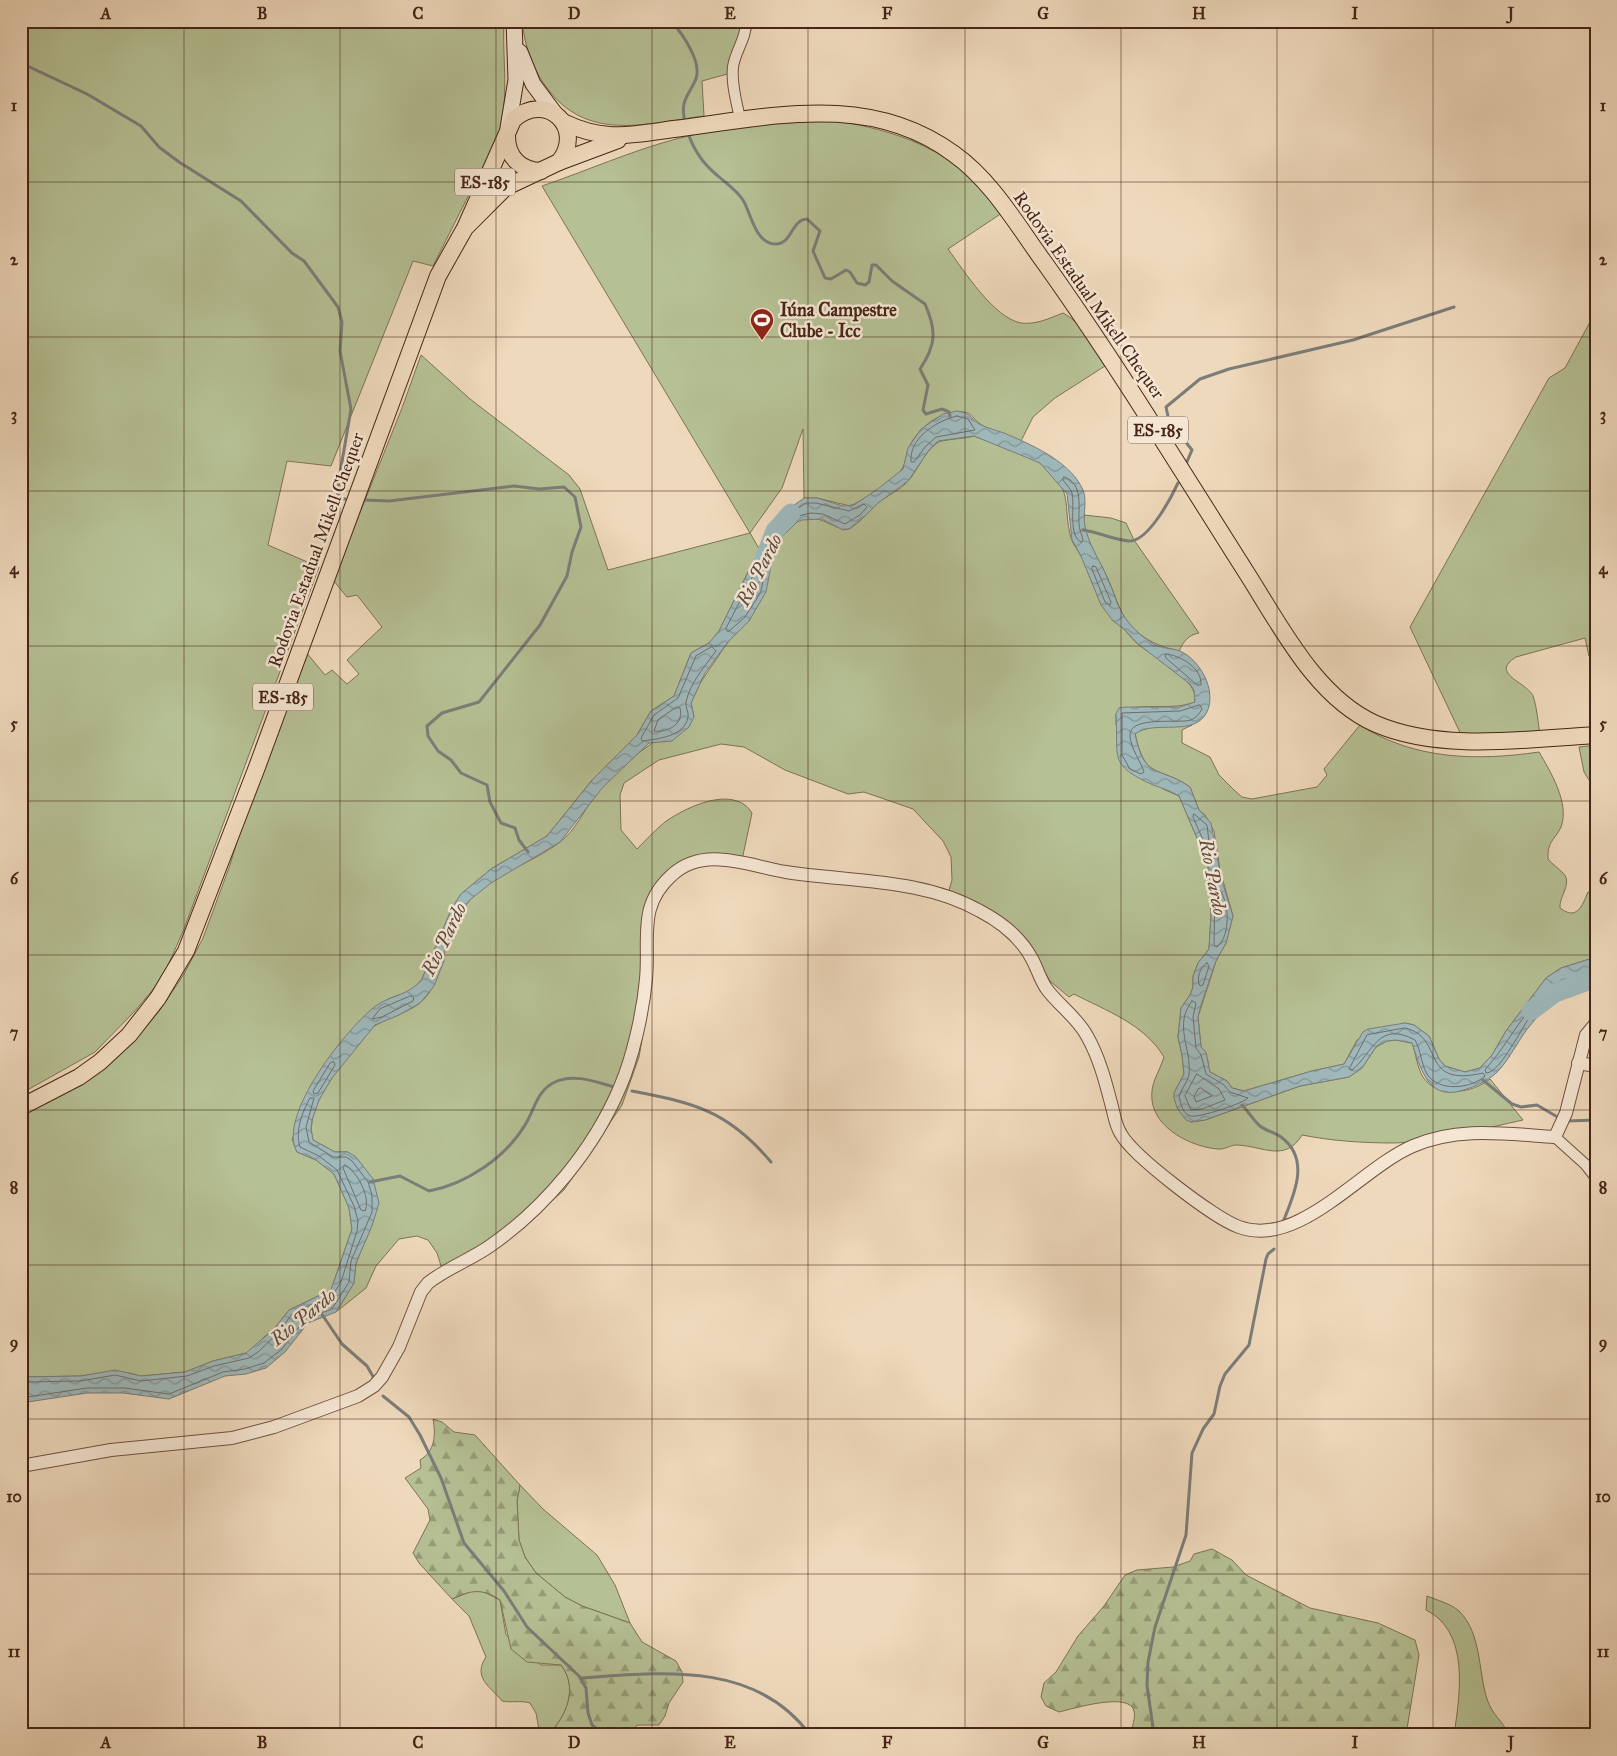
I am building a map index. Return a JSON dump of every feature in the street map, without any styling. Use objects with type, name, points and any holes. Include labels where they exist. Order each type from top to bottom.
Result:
[{"type":"main road","points":[[514,27],[533,84],[559,118],[568,138],[564,155],[559,162]]},
{"type":"main road","points":[[507,132],[516,80],[514,27]]},
{"type":"main road","name":"ES-185","points":[[465,228],[507,132],[520,114],[529,110],[548,110],[559,118],[597,135],[630,136]]},
{"type":"main road","name":"Rodovia Estadual Mikell Chequer","points":[[630,136],[740,119],[827,113],[856,115],[895,122],[932,139],[956,155],[973,170],[1000,201],[1138,399],[1272,613],[1316,678],[1345,706],[1375,723],[1427,738],[1459,741],[1596,735]]},
{"type":"main road","name":"ES-185","points":[[507,132],[507,144],[513,159],[526,168],[541,171]]},
{"type":"main road","name":"ES-185","points":[[465,228],[506,187],[559,162],[630,136]]},
{"type":"main road","name":"Rodovia Estadual Mikell Chequer","points":[[21,1107],[79,1077],[100,1062],[129,1035],[158,998],[186,951],[257,767],[438,276],[465,228]]},
{"type":"street","points":[[740,119],[733,65],[745,33],[746,21]]},
{"type":"street","points":[[21,1466],[110,1450],[232,1438],[283,1423],[358,1396],[374,1386],[399,1347],[421,1292],[428,1283],[490,1246],[544,1199],[582,1153],[613,1102],[630,1056],[644,989],[646,921],[649,909],[656,894],[670,877],[683,866],[694,862],[723,859],[784,871],[896,884],[965,903],[1000,923],[1024,946],[1048,991],[1088,1036],[1102,1070],[1117,1126],[1123,1137],[1144,1160],[1222,1219],[1237,1227],[1251,1230],[1274,1230],[1298,1222],[1390,1158],[1413,1146],[1437,1138],[1471,1132],[1554,1138],[1585,1164],[1596,1178]]},
{"type":"street","points":[[1554,1138],[1563,1119],[1586,1035],[1596,1023]]},
{"type":"street","points":[[1578,1063],[1596,1066]]},
{"type":"green space","points":[[21,21],[504,21],[505,79],[504,108],[498,137],[433,266],[413,261],[331,466],[287,461],[268,545],[319,567],[184,929],[162,979],[134,1012],[95,1052],[22,1093]]},
{"type":"green space","points":[[522,21],[749,21],[751,30],[731,73],[702,81],[704,116],[641,125],[621,125],[583,118],[566,108],[550,92],[539,76],[531,59],[525,41]]},
{"type":"green space","points":[[828,120],[869,127],[908,139],[945,158],[962,170],[980,187],[1002,213],[948,249],[980,292],[1000,312],[1021,323],[1037,322],[1063,313],[1070,317],[1082,329],[1105,366],[1055,398],[1033,417],[1021,441],[983,426],[971,415],[964,412],[947,414],[931,421],[913,440],[902,469],[878,489],[850,506],[817,498],[804,498],[803,429],[782,488],[750,533],[542,186],[625,155],[676,139],[770,123]]},
{"type":"green space","points":[[1596,311],[1596,654],[1589,656],[1585,638],[1516,657],[1506,668],[1512,678],[1533,696],[1540,735],[1464,741],[1410,627],[1549,378],[1565,368]]},
{"type":"green space","points":[[421,355],[470,399],[569,475],[580,489],[608,570],[750,533],[761,552],[753,562],[719,631],[709,643],[691,653],[674,696],[651,711],[637,735],[593,779],[547,836],[491,869],[461,894],[452,908],[422,979],[413,990],[388,999],[364,1017],[331,1057],[292,1139],[297,1152],[316,1160],[334,1174],[349,1207],[352,1229],[331,1290],[289,1310],[255,1348],[246,1353],[213,1361],[185,1372],[141,1376],[129,1373],[21,1377],[21,1111],[141,1033],[160,1010],[184,974],[203,938],[230,865],[259,768],[305,651],[325,675],[332,670],[347,684],[359,674],[347,660],[382,627],[357,595],[347,597],[333,580],[402,408]]},
{"type":"green space","points":[[974,436],[1009,448],[1035,460],[1059,481],[1065,498],[1072,541],[1082,558],[1094,588],[1108,612],[1135,642],[1183,677],[1194,693],[1195,702],[1185,705],[1134,708],[1116,714],[1116,725],[1163,789],[1179,796],[1206,859],[1210,875],[1211,915],[1209,949],[1198,963],[1193,976],[1193,987],[1190,995],[1181,1008],[1178,1037],[1184,1074],[1174,1093],[1191,1122],[1205,1120],[1300,1086],[1349,1077],[1362,1068],[1376,1047],[1387,1041],[1396,1040],[1412,1043],[1421,1073],[1429,1084],[1437,1089],[1455,1092],[1474,1088],[1490,1079],[1523,1120],[1459,1134],[1410,1142],[1360,1142],[1302,1135],[1295,1144],[1281,1151],[1237,1145],[1223,1149],[1208,1148],[1186,1140],[1167,1128],[1155,1110],[1152,1100],[1152,1088],[1164,1057],[1156,1046],[1135,1027],[1112,1013],[1074,994],[1069,997],[1050,981],[1033,951],[1021,936],[947,897],[952,880],[951,857],[943,841],[913,809],[864,792],[848,794],[785,770],[744,747],[721,744],[659,760],[624,783],[620,795],[621,830],[637,849],[665,822],[697,805],[722,799],[734,800],[744,804],[752,813],[742,860],[712,862],[687,871],[669,885],[655,906],[649,935],[652,982],[639,1057],[622,1105],[564,1190],[505,1243],[451,1274],[442,1269],[437,1253],[428,1240],[417,1236],[399,1239],[376,1266],[366,1288],[336,1312],[354,1283],[356,1263],[367,1236],[373,1179],[348,1152],[335,1152],[313,1140],[311,1128],[313,1115],[334,1075],[372,1028],[381,1022],[410,1010],[420,1003],[430,991],[434,985],[448,939],[463,909],[475,894],[486,885],[560,842],[575,826],[596,794],[617,771],[654,742],[694,717],[691,703],[700,683],[728,642],[749,621],[775,544],[788,529],[797,522],[812,518],[840,528],[851,528],[879,502],[904,485],[911,478],[928,452],[937,443]]},
{"type":"green space","points":[[1084,515],[1111,518],[1126,523],[1134,540],[1199,633],[1187,639],[1179,651],[1150,641],[1130,625],[1092,548],[1084,524]]},
{"type":"green space","points":[[1192,725],[1182,730],[1182,743],[1210,757],[1219,775],[1234,790],[1242,797],[1252,799],[1317,787],[1327,775],[1324,769],[1360,725],[1381,737],[1402,745],[1446,755],[1469,757],[1539,752],[1558,788],[1563,808],[1561,827],[1550,844],[1548,853],[1548,859],[1563,873],[1567,881],[1560,908],[1566,912],[1575,912],[1581,907],[1588,892],[1591,892],[1596,912],[1596,957],[1561,968],[1546,978],[1506,1031],[1492,1055],[1480,1068],[1465,1072],[1445,1066],[1439,1059],[1429,1036],[1414,1025],[1405,1023],[1357,1040],[1344,1064],[1312,1071],[1244,1091],[1232,1088],[1227,1081],[1210,1072],[1208,1068],[1208,1061],[1201,1047],[1198,1017],[1216,961],[1226,943],[1233,916],[1220,870],[1214,831],[1205,815],[1199,810],[1190,787],[1179,780],[1154,770],[1143,759],[1135,733],[1144,727]]},
{"type":"green space","points":[[1596,745],[1596,791],[1584,772],[1579,747]]},
{"type":"green space","points":[[433,1419],[442,1422],[454,1432],[475,1435],[520,1485],[517,1501],[519,1540],[525,1557],[536,1573],[565,1597],[582,1606],[630,1623],[642,1642],[676,1661],[682,1672],[683,1682],[669,1703],[665,1716],[659,1725],[637,1725],[631,1735],[548,1735],[565,1711],[570,1693],[569,1683],[561,1665],[527,1662],[511,1649],[500,1600],[482,1592],[471,1592],[452,1599],[419,1563],[413,1553],[430,1520],[428,1509],[405,1478],[421,1468],[420,1460],[429,1452],[434,1437]]},
{"type":"green space","points":[[520,1485],[543,1509],[597,1555],[615,1585],[630,1623],[582,1606],[565,1597],[536,1573],[525,1557],[519,1540],[517,1501]]},
{"type":"green space","points":[[1212,1549],[1232,1560],[1246,1575],[1310,1608],[1378,1623],[1415,1640],[1419,1655],[1406,1735],[1132,1735],[1134,1711],[1130,1705],[1122,1702],[1087,1705],[1059,1712],[1046,1706],[1041,1697],[1044,1683],[1056,1672],[1078,1636],[1104,1606],[1125,1575],[1137,1570],[1173,1567],[1190,1561],[1194,1554]]},
{"type":"green space","points":[[472,1591],[482,1591],[500,1600],[506,1635],[541,1665],[561,1665],[566,1674],[570,1693],[568,1702],[560,1720],[548,1735],[540,1735],[536,1713],[530,1703],[502,1701],[485,1682],[481,1671],[486,1657],[469,1616],[452,1599]]},
{"type":"green space","points":[[1427,1596],[1456,1609],[1466,1620],[1476,1642],[1487,1699],[1509,1735],[1454,1735],[1459,1683],[1459,1665],[1456,1648],[1450,1633],[1440,1620],[1426,1610]]},
{"type":"water","points":[[957,411],[968,415],[982,425],[1036,448],[1067,468],[1081,486],[1085,496],[1084,521],[1087,534],[1122,613],[1136,631],[1149,641],[1157,646],[1180,651],[1187,655],[1200,668],[1205,677],[1210,694],[1210,703],[1207,712],[1201,720],[1184,726],[1153,728],[1135,734],[1143,759],[1148,766],[1190,787],[1199,810],[1211,823],[1221,878],[1233,916],[1226,943],[1216,961],[1198,1017],[1201,1047],[1206,1052],[1210,1072],[1227,1081],[1232,1088],[1244,1091],[1312,1071],[1344,1064],[1363,1032],[1368,1029],[1405,1023],[1414,1025],[1429,1036],[1439,1059],[1445,1066],[1465,1072],[1480,1068],[1492,1055],[1506,1031],[1546,978],[1561,968],[1596,957],[1596,974],[1572,980],[1555,989],[1504,1064],[1492,1077],[1473,1087],[1460,1091],[1440,1091],[1432,1086],[1422,1071],[1412,1043],[1396,1040],[1387,1041],[1376,1047],[1362,1068],[1349,1077],[1300,1086],[1205,1120],[1191,1122],[1186,1120],[1177,1108],[1174,1098],[1174,1093],[1184,1074],[1178,1037],[1181,1008],[1190,995],[1193,987],[1193,976],[1198,963],[1209,949],[1211,915],[1210,875],[1206,859],[1179,796],[1138,778],[1122,765],[1118,758],[1117,750],[1116,714],[1119,708],[1127,707],[1180,707],[1195,702],[1194,690],[1190,684],[1138,644],[1124,629],[1113,621],[1101,605],[1081,556],[1072,540],[1067,494],[1040,463],[974,436],[938,441],[929,450],[908,481],[878,503],[849,529],[843,530],[822,519],[802,520],[797,522],[775,544],[766,592],[749,621],[728,642],[705,673],[691,703],[694,717],[689,727],[672,741],[649,743],[603,787],[560,842],[491,883],[471,899],[465,906],[445,948],[444,961],[434,986],[420,1003],[399,1015],[375,1025],[332,1078],[319,1100],[312,1120],[313,1140],[335,1152],[348,1152],[356,1157],[373,1179],[379,1203],[372,1226],[356,1263],[354,1283],[336,1312],[308,1323],[285,1352],[266,1368],[246,1374],[225,1376],[169,1399],[123,1393],[87,1393],[21,1403],[21,1377],[81,1376],[115,1370],[141,1376],[185,1372],[213,1361],[246,1353],[274,1329],[289,1310],[331,1290],[352,1229],[349,1208],[334,1174],[316,1160],[297,1152],[293,1136],[305,1095],[333,1051],[364,1016],[377,1005],[406,992],[422,979],[452,908],[461,894],[491,869],[547,836],[593,779],[637,735],[651,711],[674,696],[691,653],[709,643],[719,631],[753,562],[771,540],[786,511],[804,498],[817,498],[843,506],[854,505],[903,469],[908,448],[921,429],[943,414]]},
{"type":"waterway","points":[[671,21],[691,49],[697,66],[695,81],[684,104],[685,122]]},
{"type":"waterway","points":[[21,63],[87,94],[141,126],[159,147],[179,162],[241,201],[292,253],[304,261],[338,307],[342,322],[340,351],[351,409],[337,491],[339,498],[345,499]]},
{"type":"waterway","points":[[688,133],[693,146],[703,162],[743,200],[758,234],[763,239],[769,243],[781,243],[789,236],[798,223],[807,219],[820,231],[813,251],[825,278],[831,279],[846,270],[850,272],[857,283],[865,285],[869,282],[872,265],[876,265],[892,281],[925,304],[932,322],[933,338],[929,353],[920,369],[928,385],[923,410],[926,414],[942,409],[949,412],[950,416]]},
{"type":"waterway","points":[[1186,464],[1192,450],[1169,421],[1166,407],[1200,379],[1229,369],[1353,340],[1454,307]]},
{"type":"waterway","points":[[1083,530],[1123,540],[1136,539],[1144,534],[1158,518],[1178,483]]},
{"type":"waterway","points":[[364,500],[389,501],[514,486],[539,489],[564,487],[575,497],[581,527],[572,552],[567,576],[540,625],[479,702],[442,713],[427,726],[428,736],[438,751],[451,760],[461,773],[487,785],[490,802],[501,823],[515,828],[519,840],[528,852]]},
{"type":"waterway","name":"Rio Pardo","points":[[761,567],[775,531],[791,513]]},
{"type":"waterway","name":"Rio Pardo","points":[[1531,1011],[1555,993],[1596,978]]},
{"type":"waterway","points":[[370,1182],[400,1176],[429,1191],[443,1188],[470,1176],[496,1159],[517,1137],[540,1095],[555,1082],[562,1079],[577,1078],[614,1087]]},
{"type":"waterway","points":[[1483,1080],[1512,1104],[1521,1107],[1537,1105],[1561,1119]]},
{"type":"waterway","points":[[632,1091],[692,1105],[725,1120],[740,1131],[771,1162]]},
{"type":"waterway","points":[[1242,1105],[1260,1126],[1281,1137],[1296,1156],[1298,1166],[1295,1189],[1283,1222]]},
{"type":"waterway","points":[[1567,1121],[1596,1120]]},
{"type":"waterway","points":[[1154,1735],[1147,1685],[1148,1662],[1155,1627],[1186,1535],[1192,1453],[1203,1429],[1214,1414],[1220,1386],[1225,1374],[1249,1345],[1266,1259],[1268,1254],[1274,1249]]},
{"type":"waterway","points":[[321,1313],[342,1344],[367,1366],[375,1380]]},
{"type":"waterway","points":[[383,1396],[409,1417],[420,1435],[441,1478],[464,1543],[504,1591],[527,1627],[579,1676],[586,1688],[588,1713],[592,1725],[602,1733],[610,1735]]},
{"type":"waterway","points":[[581,1678],[675,1674],[706,1676],[735,1683],[763,1694],[788,1711],[810,1735]]},
{"type":"place","name":"Iúna Campestre Clube - Icc","points":[[762,341]]}]
